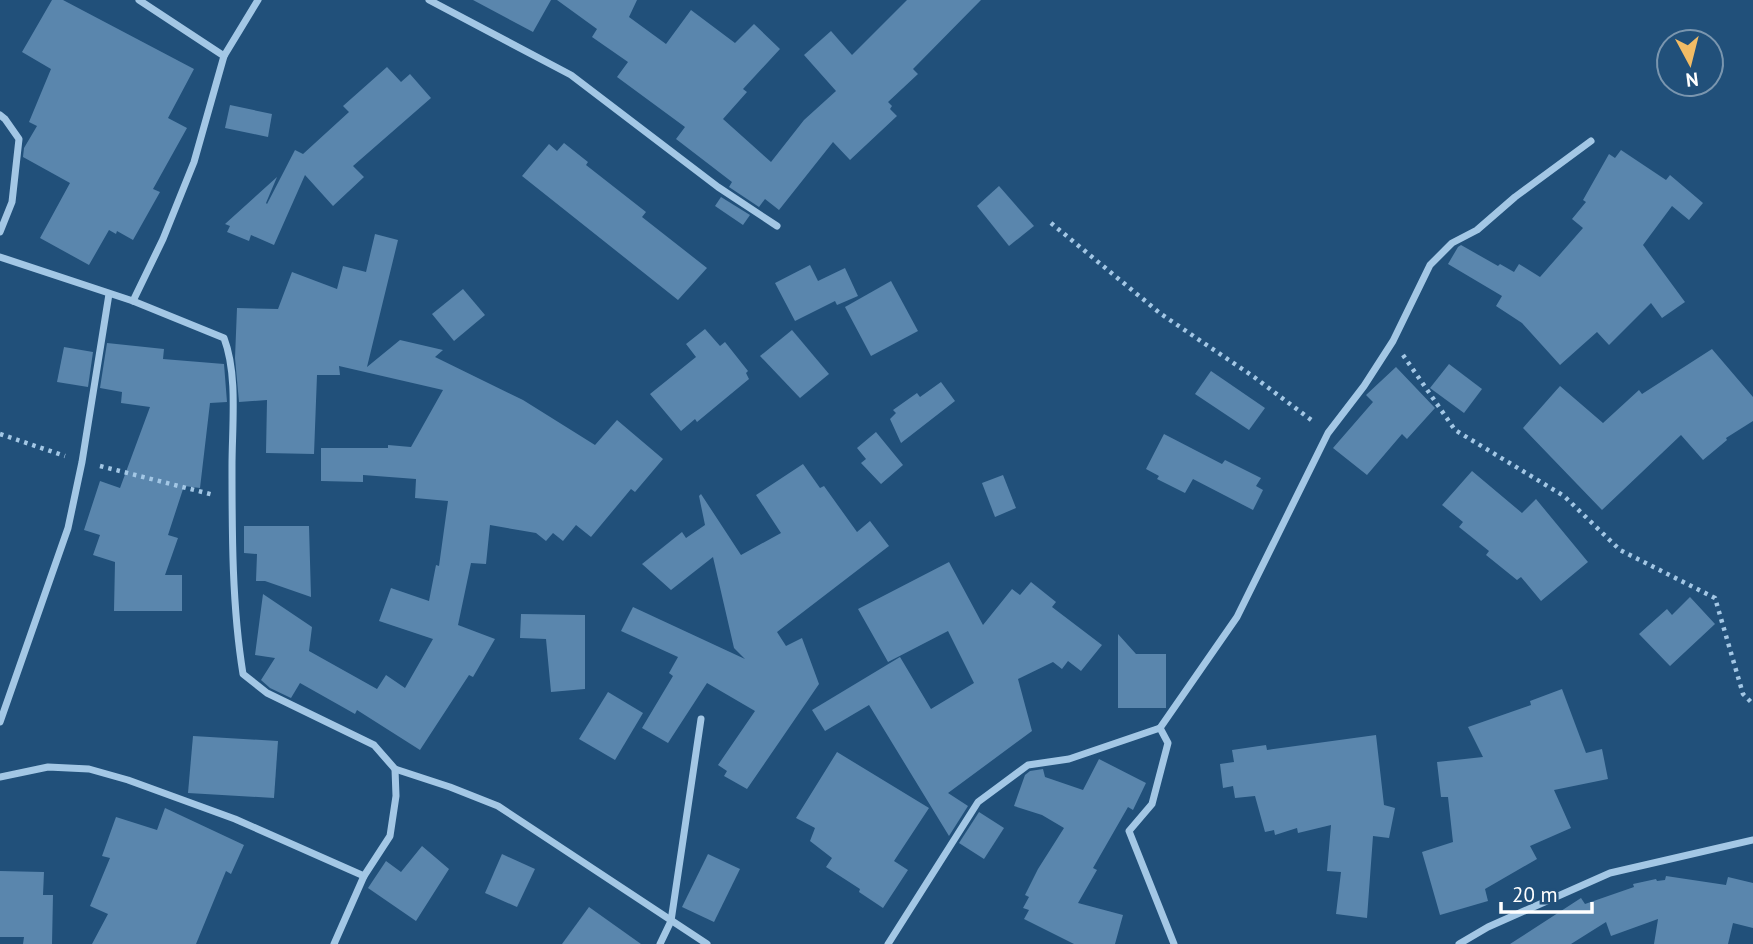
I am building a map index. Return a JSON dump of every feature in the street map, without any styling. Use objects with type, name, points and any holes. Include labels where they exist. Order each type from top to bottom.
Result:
[{"type":"street","points":[[139,0],[225,55]]},
{"type":"street","points":[[134,301],[194,162],[225,55],[258,0]]},
{"type":"street","points":[[429,0],[571,75],[718,187],[777,226]]},
{"type":"street","points":[[0,115],[19,139],[12,202],[0,232]]},
{"type":"street","points":[[888,944],[978,802],[1028,765],[1069,759],[1160,728],[1237,617],[1328,433],[1364,386],[1393,341],[1430,265],[1452,243],[1477,230],[1515,197],[1591,141]]},
{"type":"street","points":[[0,257],[134,301],[224,338],[232,373],[232,500],[238,642],[243,674],[267,693],[374,745],[395,769],[498,806],[707,944]]},
{"type":"street","points":[[0,722],[68,528],[82,461],[109,294]]},
{"type":"street","points":[[660,944],[671,921],[701,719]]},
{"type":"street","points":[[1160,728],[1168,743],[1152,804],[1129,831],[1174,944]]},
{"type":"street","points":[[0,777],[48,767],[89,769],[128,780],[235,819],[364,876]]},
{"type":"street","points":[[334,944],[364,876],[390,836],[396,796],[395,769]]},
{"type":"street","points":[[1459,944],[1488,927],[1609,873],[1753,840]]},
{"type":"path","points":[[1051,223],[1161,314],[1254,377],[1328,433]]},
{"type":"path","points":[[1393,341],[1455,430],[1564,496],[1620,550],[1715,598],[1743,694],[1753,704]]},
{"type":"path","points":[[0,434],[82,461],[232,500]]},
{"type":"building","points":[[52,0],[63,0],[194,69],[168,118],[187,128],[153,189],[160,192],[133,240],[117,231],[116,234],[109,230],[89,265],[40,238],[70,183],[23,157],[24,148],[37,126],[29,122],[51,69],[22,52]]},
{"type":"building","points":[[473,0],[551,0],[533,32]]},
{"type":"building","points":[[557,0],[637,0],[629,17],[666,44],[691,10],[735,43],[754,24],[780,49],[743,89],[747,92],[723,119],[771,162],[804,120],[836,91],[804,55],[831,31],[852,55],[907,0],[981,0],[913,69],[918,74],[888,102],[892,106],[890,109],[897,116],[850,160],[833,142],[779,210],[765,199],[759,207],[729,187],[732,182],[676,139],[685,127],[617,77],[628,62],[592,37],[597,29]]},
{"type":"building","points":[[387,67],[401,82],[410,74],[431,98],[353,166],[364,177],[333,206],[305,175],[274,245],[251,235],[249,241],[227,232],[230,226],[225,224],[277,177],[267,204],[295,150],[303,154],[349,112],[343,106]]},
{"type":"building","points":[[230,105],[272,114],[268,137],[225,128]]},
{"type":"building","points":[[564,143],[588,162],[586,165],[646,212],[642,217],[707,268],[678,300],[522,176],[549,144],[557,151]]},
{"type":"building","points":[[1621,150],[1666,180],[1670,175],[1703,203],[1689,220],[1672,206],[1643,245],[1685,302],[1662,318],[1651,303],[1609,345],[1597,332],[1560,365],[1522,323],[1496,306],[1502,296],[1448,264],[1461,245],[1498,266],[1500,264],[1514,272],[1519,264],[1540,277],[1583,228],[1572,219],[1586,202],[1583,200],[1609,154],[1615,158]]},
{"type":"building","points":[[999,186],[1034,226],[1009,246],[977,206]]},
{"type":"building","points":[[721,197],[750,215],[743,225],[715,206]]},
{"type":"building","points":[[375,234],[398,240],[367,367],[400,340],[443,350],[435,357],[523,400],[595,445],[617,420],[663,459],[635,492],[631,489],[591,537],[576,525],[563,541],[553,533],[546,541],[536,533],[490,525],[486,564],[471,563],[458,625],[495,639],[473,677],[469,675],[420,750],[357,710],[355,714],[300,683],[291,698],[270,688],[261,680],[275,658],[255,655],[263,594],[312,627],[309,651],[377,689],[386,675],[405,688],[433,639],[379,621],[391,588],[429,601],[436,565],[439,566],[448,501],[415,498],[416,479],[363,475],[363,482],[321,481],[321,448],[388,448],[388,445],[411,447],[443,390],[339,366],[340,375],[317,375],[314,454],[266,453],[267,400],[239,402],[235,358],[237,308],[278,309],[292,272],[337,289],[343,266],[366,272]]},
{"type":"building","points":[[810,265],[818,281],[845,268],[858,296],[837,305],[835,301],[795,321],[775,283]]},
{"type":"building","points":[[891,281],[918,331],[871,356],[845,307]]},
{"type":"building","points":[[463,289],[485,315],[454,341],[432,314]]},
{"type":"building","points":[[705,329],[720,346],[725,342],[748,371],[746,373],[749,379],[697,422],[695,419],[681,431],[650,394],[696,357],[686,344]]},
{"type":"building","points":[[792,330],[829,374],[800,398],[760,356]]},
{"type":"building","points":[[107,343],[164,349],[163,359],[224,364],[227,402],[210,403],[200,488],[184,486],[168,535],[178,538],[165,575],[182,575],[182,611],[114,611],[115,562],[93,555],[100,535],[84,530],[100,481],[120,488],[150,407],[121,403],[122,392],[100,388]]},
{"type":"building","points":[[64,347],[93,352],[88,387],[57,382]]},
{"type":"building","points":[[1712,349],[1753,397],[1753,421],[1726,438],[1727,440],[1703,460],[1681,435],[1602,510],[1523,428],[1560,386],[1603,423],[1639,390],[1642,394]]},
{"type":"building","points":[[1449,364],[1482,389],[1464,413],[1430,388]]},
{"type":"building","points":[[1396,367],[1435,408],[1407,439],[1402,434],[1367,475],[1333,448],[1373,402],[1366,395]]},
{"type":"building","points":[[1211,371],[1265,408],[1249,430],[1195,394]]},
{"type":"building","points":[[941,382],[955,401],[901,443],[890,419],[896,413],[893,410],[917,393],[920,397]]},
{"type":"building","points":[[876,432],[903,465],[881,484],[861,463],[866,459],[857,448]]},
{"type":"building","points":[[1164,434],[1222,464],[1225,460],[1261,478],[1256,486],[1263,490],[1253,510],[1193,479],[1185,493],[1157,479],[1159,476],[1146,469]]},
{"type":"building","points":[[803,464],[820,488],[824,486],[857,532],[870,521],[889,546],[777,632],[786,646],[802,638],[819,684],[747,789],[724,776],[727,771],[718,765],[755,711],[707,683],[668,743],[642,728],[673,676],[669,673],[678,657],[621,631],[633,607],[745,659],[734,648],[713,557],[671,590],[642,564],[682,532],[686,538],[705,525],[699,496],[701,494],[741,555],[781,533],[756,495]]},
{"type":"building","points":[[1472,471],[1522,513],[1536,499],[1588,562],[1541,601],[1521,577],[1517,580],[1486,555],[1489,551],[1459,527],[1463,522],[1442,505]]},
{"type":"building","points":[[1003,475],[1016,508],[995,517],[982,483]]},
{"type":"building","points":[[244,526],[309,526],[311,597],[265,581],[256,581],[257,554],[244,553]]},
{"type":"building","points":[[949,562],[983,625],[1012,589],[1020,595],[1031,582],[1056,602],[1052,607],[1102,645],[1081,671],[1068,661],[1062,669],[1053,662],[1018,679],[1032,731],[948,793],[968,806],[949,836],[869,705],[825,731],[812,710],[900,657],[931,709],[974,683],[948,631],[888,662],[858,609]]},
{"type":"building","points":[[1690,597],[1715,624],[1670,666],[1639,634],[1667,609],[1672,615]]},
{"type":"building","points":[[521,614],[585,615],[585,689],[551,692],[546,639],[520,638]]},
{"type":"building","points":[[1118,634],[1136,654],[1166,654],[1166,708],[1118,708]]},
{"type":"building","points":[[1562,689],[1586,753],[1602,749],[1608,779],[1554,790],[1571,828],[1530,846],[1537,859],[1485,889],[1488,901],[1440,915],[1422,852],[1453,842],[1448,797],[1441,797],[1437,762],[1483,757],[1468,727],[1531,705],[1530,701]]},
{"type":"building","points":[[608,692],[643,713],[615,760],[579,739]]},
{"type":"building","points":[[1376,735],[1384,805],[1395,808],[1389,838],[1373,836],[1367,918],[1336,914],[1341,872],[1327,871],[1331,825],[1298,833],[1297,828],[1275,835],[1274,830],[1265,832],[1255,796],[1235,798],[1233,786],[1223,788],[1220,764],[1234,762],[1232,750],[1266,745],[1267,750]]},
{"type":"building","points":[[193,736],[278,741],[274,798],[188,793]]},
{"type":"building","points":[[837,752],[929,808],[894,861],[908,870],[883,908],[826,867],[832,858],[810,841],[815,828],[796,818]]},
{"type":"building","points":[[1099,759],[1146,783],[1133,810],[1128,807],[1093,868],[1097,870],[1078,903],[1123,915],[1115,944],[1074,944],[1024,919],[1029,910],[1023,908],[1029,897],[1025,895],[1038,869],[1064,828],[1042,815],[1014,806],[1025,775],[1030,771],[1043,769],[1045,777],[1083,790]]},
{"type":"building","points":[[165,808],[244,845],[231,874],[226,871],[196,944],[92,944],[108,914],[90,906],[110,858],[102,856],[116,817],[157,830]]},
{"type":"building","points":[[979,812],[1004,828],[984,859],[959,843]]},
{"type":"building","points":[[422,846],[449,869],[416,921],[368,888],[386,861],[401,872]]},
{"type":"building","points":[[502,854],[535,869],[517,907],[485,893]]},
{"type":"building","points":[[708,854],[740,869],[714,922],[682,907]]},
{"type":"building","points":[[0,871],[44,872],[43,895],[53,895],[52,944],[23,944],[24,937],[0,937]]},
{"type":"building","points":[[1666,876],[1726,885],[1728,877],[1753,883],[1753,928],[1733,923],[1728,944],[1654,944],[1658,919],[1611,936],[1606,922],[1571,944],[1510,944],[1581,898],[1585,904],[1634,887],[1633,884],[1656,879],[1665,880]]},
{"type":"building","points":[[589,907],[641,944],[562,944]]}]
